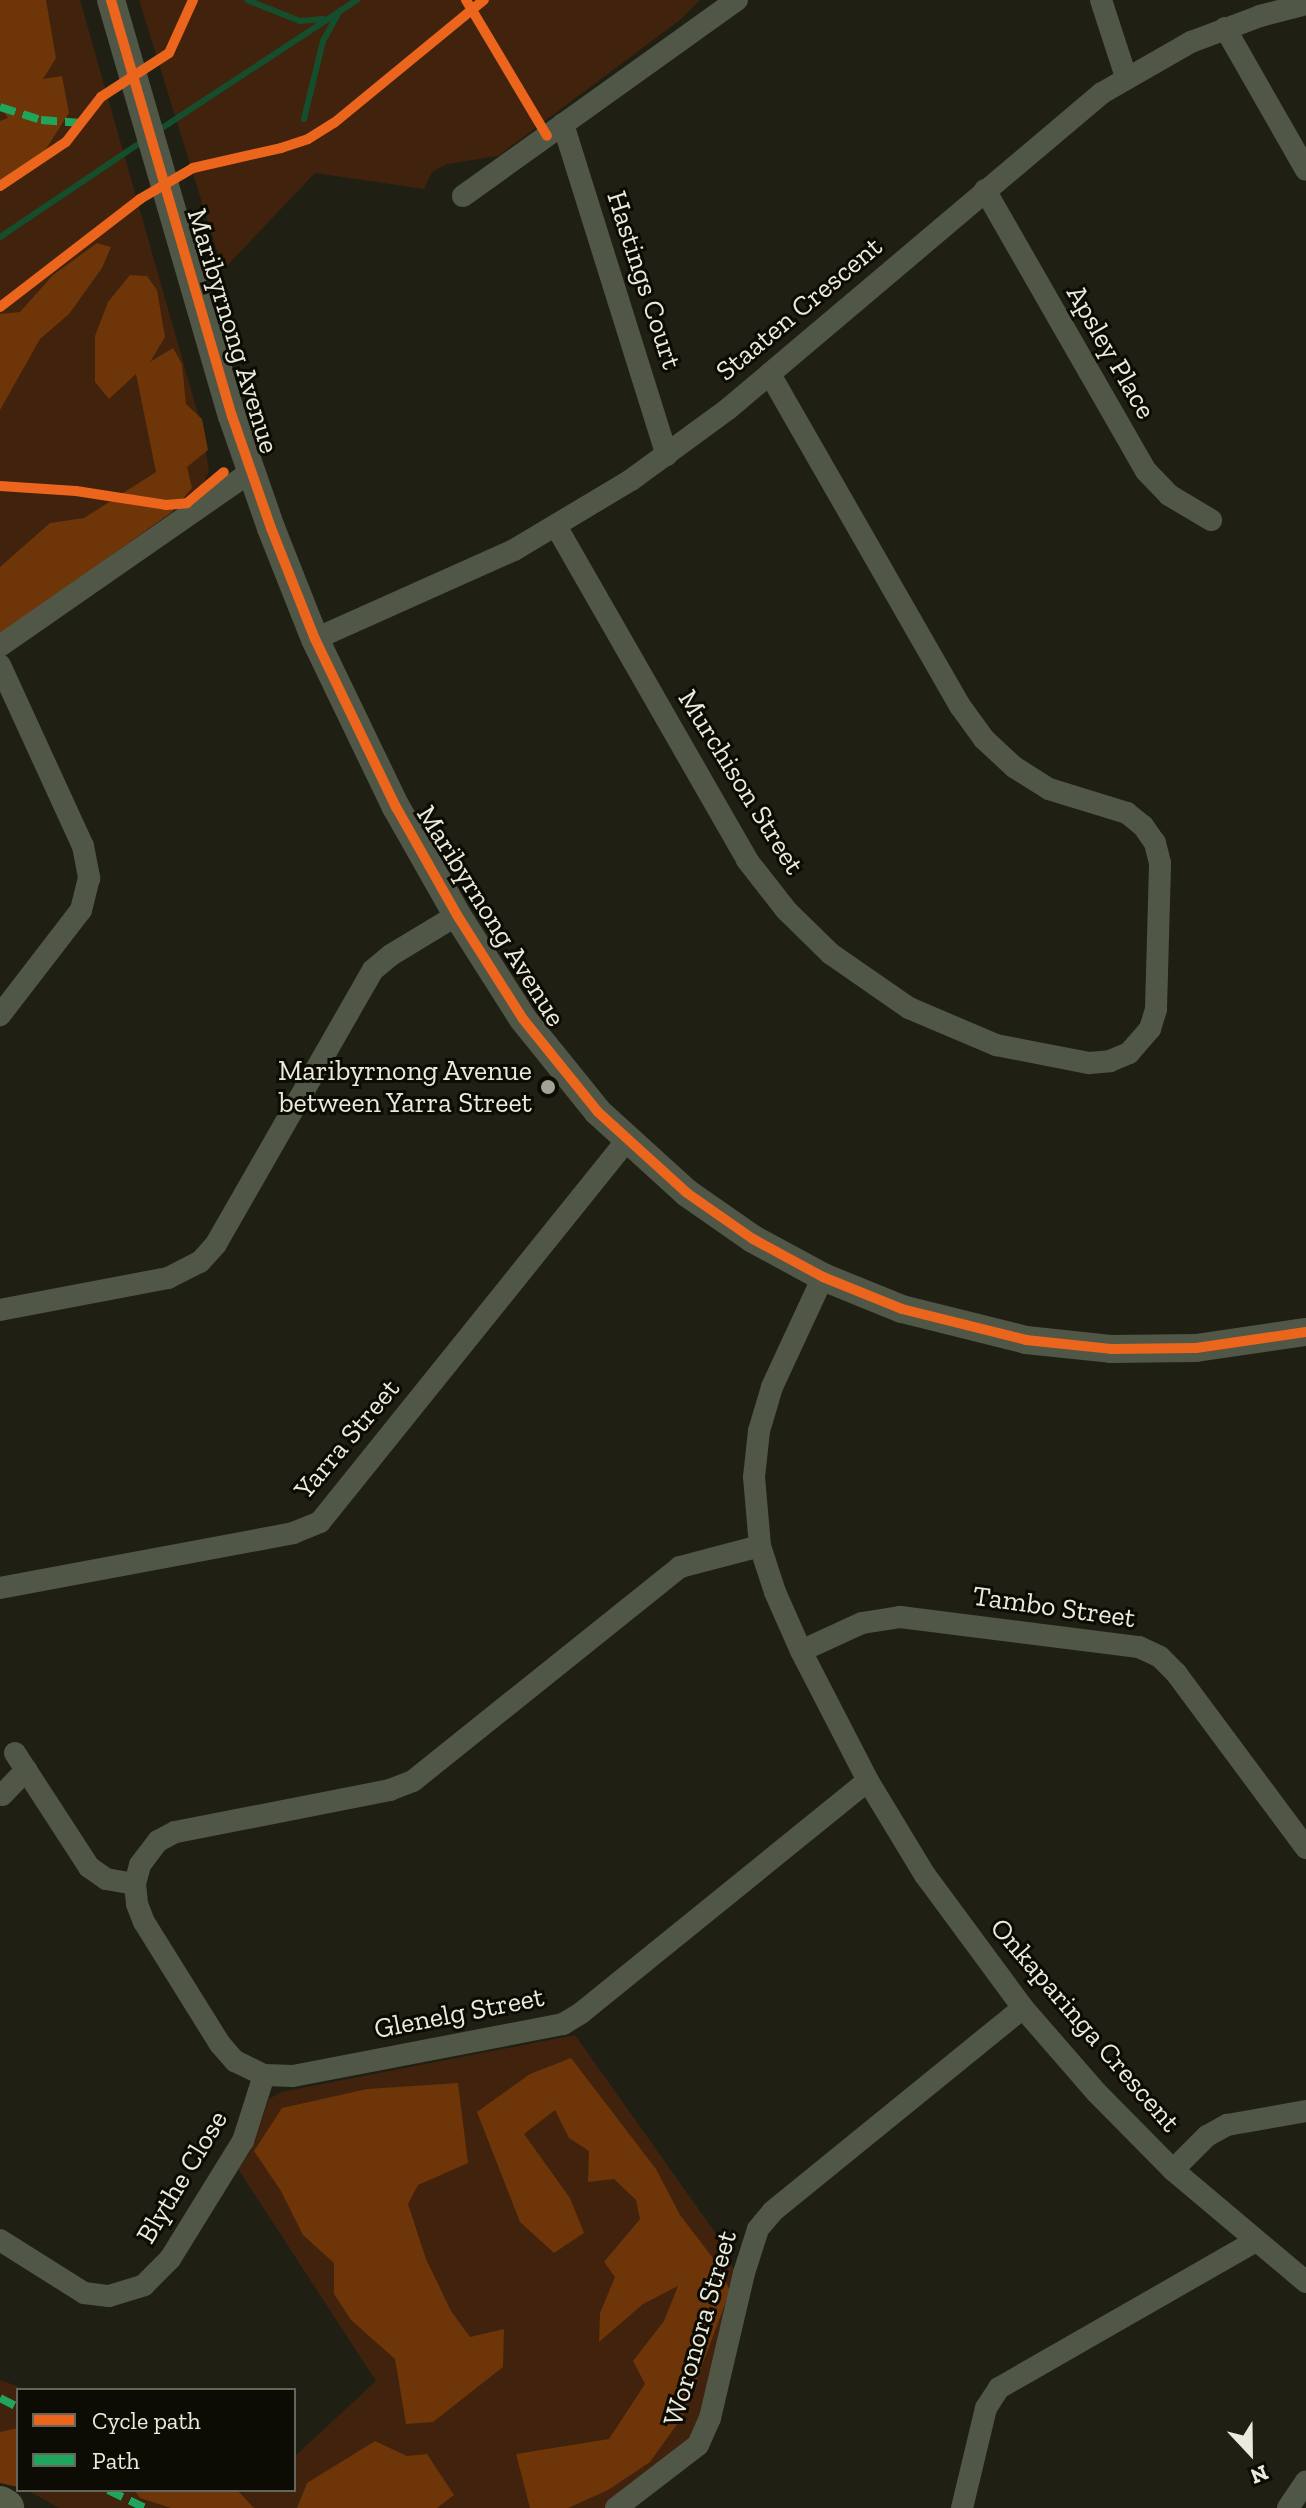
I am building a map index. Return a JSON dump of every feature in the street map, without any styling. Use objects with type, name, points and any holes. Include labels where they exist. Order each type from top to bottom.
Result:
[{"type":"street","name":"Maribyrnong Avenue","points":[[111,0],[250,472],[315,639],[396,807],[457,915],[547,1052],[626,1141],[719,1217],[823,1277],[943,1322],[1068,1346],[1196,1348],[1306,1332]]},
{"type":"street","points":[[463,196],[737,0]]},
{"type":"street","points":[[1101,0],[1126,77]]},
{"type":"street","name":"Staaten Crescent","points":[[315,639],[471,571],[556,526],[667,455],[770,374],[1080,109],[1126,77],[1225,28],[1306,4]]},
{"type":"street","points":[[1225,28],[1306,170]]},
{"type":"street","name":"Hastings Court","points":[[563,124],[667,455]]},
{"type":"street","name":"Apsley Place","points":[[985,190],[1146,471],[1169,495],[1211,520]]},
{"type":"street","name":"Murchison Street","points":[[556,526],[747,860],[786,910],[831,954],[909,1008],[996,1045],[1089,1063],[1110,1061],[1129,1053],[1150,1029],[1156,1009],[1160,863],[1155,843],[1143,826],[1127,813],[1049,789],[1014,767],[984,739],[960,706],[770,374]]},
{"type":"street","points":[[0,646],[250,472]]},
{"type":"street","points":[[0,665],[83,846],[89,878],[81,910],[0,1015]]},
{"type":"street","points":[[0,1310],[168,1278],[200,1262],[216,1244],[373,970],[391,955],[457,915]]},
{"type":"street","name":"Yarra Street","points":[[0,1588],[293,1533],[320,1522],[626,1141]]},
{"type":"street","name":"Onkaparinga Crescent","points":[[823,1277],[772,1387],[759,1431],[754,1477],[760,1546],[775,1592],[801,1651],[868,1781],[956,1920],[1023,2008],[1096,2092],[1173,2170],[1254,2242],[1306,2282]]},
{"type":"street","points":[[264,2075],[243,2067],[220,2044],[144,1922],[137,1904],[135,1884],[140,1865],[151,1848],[175,1832],[390,1790],[413,1781],[671,1573],[701,1559],[760,1546]]},
{"type":"street","name":"Tambo Street","points":[[801,1651],[862,1623],[900,1617],[1139,1647],[1160,1657],[1176,1673],[1306,1848]]},
{"type":"street","points":[[2,1795],[20,1762],[89,1867],[106,1879],[135,1884]]},
{"type":"street","name":"Glenelg Street","points":[[264,2075],[293,2076],[563,2024],[581,2013],[868,1781]]},
{"type":"street","name":"Woronora Street","points":[[616,2508],[698,2445],[710,2418],[747,2262],[758,2229],[773,2211],[1023,2008]]},
{"type":"street","name":"Blythe Close","points":[[0,2240],[84,2293],[121,2294],[144,2285],[170,2259],[243,2141],[264,2075]]},
{"type":"street","points":[[1173,2170],[1207,2136],[1227,2125],[1306,2111]]},
{"type":"street","points":[[962,2508],[986,2408],[999,2388],[1254,2242]]},
{"type":"street","points":[[1288,2508],[1306,2481]]},
{"type":"shaded area","points":[[0,0],[80,0],[202,428],[209,471],[204,483],[0,635]]},
{"type":"shaded area","points":[[0,0],[46,0],[56,58],[43,79],[62,76],[69,113],[44,152],[0,182],[0,121],[8,118],[0,105]]},
{"type":"shaded area","points":[[139,0],[700,0],[680,20],[498,156],[447,164],[432,172],[424,189],[315,173],[223,270]]},
{"type":"shaded area","points":[[97,243],[111,247],[102,268],[69,314],[40,339],[0,410],[0,314],[20,312],[53,275]]},
{"type":"shaded area","points":[[130,275],[147,276],[157,290],[165,337],[150,362],[173,348],[182,364],[186,404],[202,419],[208,450],[187,467],[192,488],[172,512],[0,635],[0,567],[50,523],[84,518],[156,472],[136,374],[109,399],[95,382],[95,336],[108,302]]},
{"type":"shaded area","points":[[575,2035],[724,2245],[734,2271],[702,2415],[691,2443],[604,2508],[59,2508],[31,2492],[296,2492],[296,2455],[376,2381],[238,2169],[251,2151],[269,2099],[281,2092]]},
{"type":"shaded area","points":[[571,2058],[656,2169],[680,2215],[719,2266],[730,2291],[683,2416],[650,2462],[608,2490],[568,2508],[530,2508],[516,2454],[609,2439],[645,2384],[633,2361],[664,2321],[678,2286],[643,2304],[599,2342],[600,2313],[615,2277],[604,2262],[640,2219],[636,2200],[614,2179],[588,2182],[589,2151],[569,2138],[555,2110],[524,2134],[570,2198],[584,2233],[554,2253],[520,2222],[477,2112],[530,2074]]},
{"type":"shaded area","points":[[458,2083],[468,2163],[418,2185],[408,2204],[426,2259],[451,2311],[470,2337],[504,2329],[503,2367],[433,2422],[406,2424],[395,2359],[351,2320],[334,2294],[334,2263],[303,2235],[281,2191],[254,2151],[282,2108],[367,2089]]},
{"type":"shaded area","points":[[0,2380],[22,2388],[16,2388],[16,2487],[0,2483]]},
{"type":"shaded area","points":[[16,2428],[16,2487],[0,2483],[0,2432]]},
{"type":"shaded area","points":[[375,2441],[407,2456],[427,2454],[454,2495],[437,2508],[297,2508],[307,2483]]},
{"type":"shaded area","points":[[136,2492],[239,2492],[254,2508],[171,2508],[140,2498]]},
{"type":"waterway","points":[[247,0],[300,21],[323,19]]},
{"type":"waterway","points":[[159,130],[357,0]]},
{"type":"waterway","points":[[304,119],[323,41],[340,10]]},
{"type":"waterway","points":[[0,237],[143,141]]},
{"type":"marked path","points":[[0,107],[41,120],[81,123]]},
{"type":"marked path","points":[[0,2398],[16,2406]]},
{"type":"marked path","points":[[112,2492],[145,2508]]},
{"type":"cycle path","points":[[111,0],[232,416],[271,528],[315,639],[396,807],[457,915],[523,1019],[598,1112],[687,1193],[753,1239],[823,1277],[902,1309],[1026,1340],[1111,1349],[1196,1348],[1306,1332]]},
{"type":"cycle path","points":[[0,186],[66,142],[101,97],[169,53],[193,0]]},
{"type":"cycle path","points":[[466,0],[547,136]]},
{"type":"cycle path","points":[[0,307],[140,199],[193,168],[281,148],[308,139],[334,123],[484,0]]},
{"type":"cycle path","points":[[0,486],[76,491],[166,505],[187,503],[224,472]]},
{"type":"place","name":"Maribyrnong Avenue between Yarra Street","points":[[548,1087]]}]
